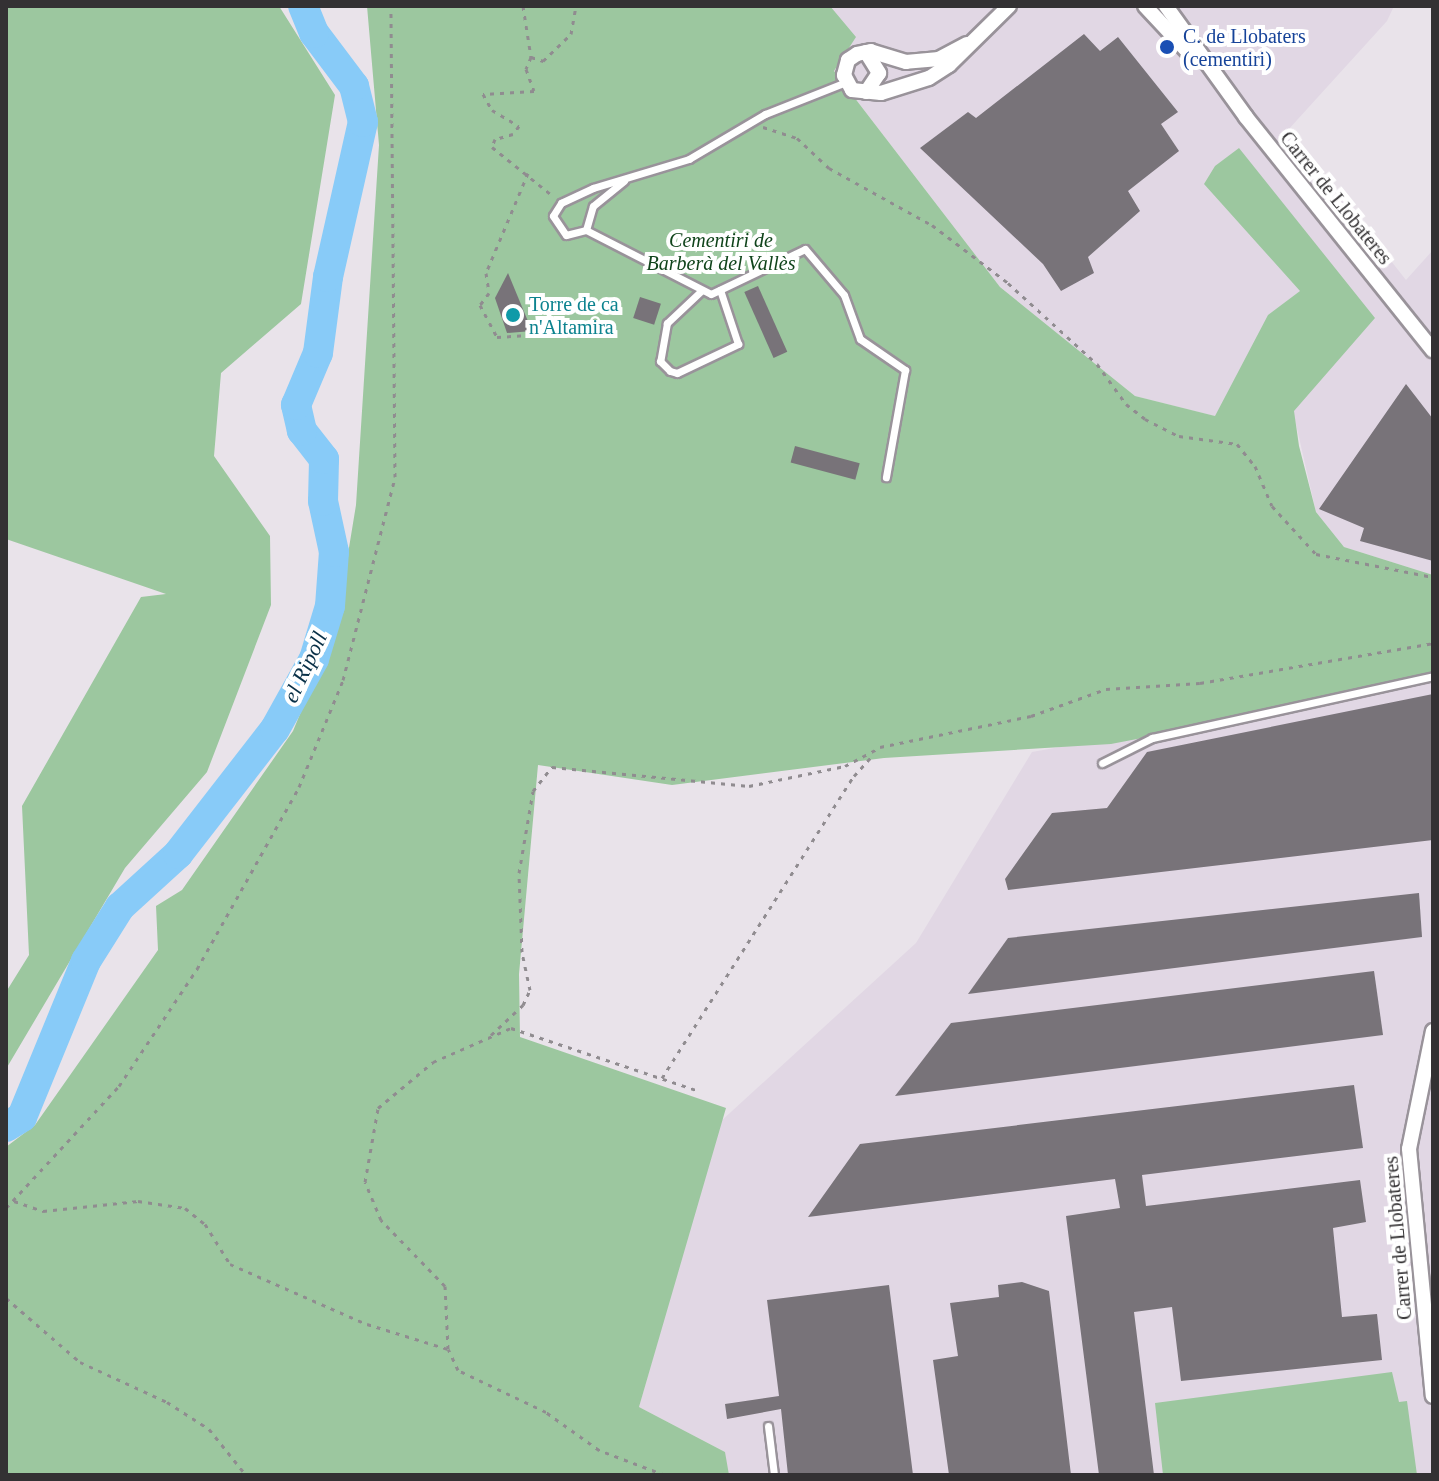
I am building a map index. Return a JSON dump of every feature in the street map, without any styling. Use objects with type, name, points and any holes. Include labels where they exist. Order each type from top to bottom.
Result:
[{"type":"street","points":[[967,44],[939,59],[906,62],[866,52],[848,60],[846,82],[852,90],[881,93],[929,78],[949,65],[1009,6]]},
{"type":"street","name":"Carrer de Llobateres","points":[[1145,6],[1210,70]]},
{"type":"street","name":"Carrer de Llobateres","points":[[1158,6],[1178,24]]},
{"type":"street","name":"Carrer de Llobateres","points":[[1166,6],[1210,70],[1433,350]]},
{"type":"street","points":[[866,52],[879,73],[866,92]]},
{"type":"street","name":"Carrer de Llobateres","points":[[1433,1031],[1409,1149],[1433,1396]]},
{"type":"lane","points":[[846,82],[749,123],[689,159],[561,203],[553,216],[559,232],[586,230],[701,291],[720,290],[805,249],[844,295],[860,339],[905,370],[886,477]]},
{"type":"lane","points":[[586,230],[593,206],[625,180]]},
{"type":"lane","points":[[701,291],[667,323],[660,361],[670,371],[677,373],[738,344],[720,290]]},
{"type":"lane","points":[[1102,763],[1152,738],[1433,676]]},
{"type":"lane","points":[[768,1426],[774,1475]]},
{"type":"path","points":[[6,1208],[119,1086],[197,969],[299,787],[343,680],[395,477],[391,6]]},
{"type":"path","points":[[523,6],[531,57],[526,69],[534,91],[483,94],[492,110],[519,126],[513,134],[495,139],[492,147],[528,173],[561,203]]},
{"type":"path","points":[[531,57],[543,61],[571,34],[576,6]]},
{"type":"path","points":[[749,123],[797,138],[829,168],[932,225],[1008,283],[1036,313],[1097,364],[1130,409],[1155,426],[1209,443],[1237,444],[1248,454],[1280,517],[1316,554],[1330,561],[1379,564],[1433,577]]},
{"type":"path","points":[[528,173],[486,273],[489,293],[480,305],[497,337],[545,334],[550,312]]},
{"type":"path","points":[[665,1475],[599,1450],[546,1412],[467,1378],[448,1349],[445,1286],[370,1202],[365,1182],[372,1126],[378,1108],[401,1084],[491,1035],[523,1005],[530,990],[522,952],[519,873],[527,812],[543,773],[562,766],[749,786],[845,766],[880,747],[1031,716],[1106,689],[1200,683],[1433,643]]},
{"type":"path","points":[[662,1078],[854,776],[880,747]]},
{"type":"path","points":[[491,1035],[522,1029],[699,1091]]},
{"type":"path","points":[[14,1201],[43,1211],[138,1201],[185,1208],[205,1224],[230,1264],[367,1324],[448,1349]]},
{"type":"path","points":[[6,1298],[80,1362],[167,1402],[209,1429],[246,1475]]},
{"type":"shaded area","points":[[830,6],[1394,6],[1387,21],[1288,130],[1406,280],[1433,250],[1433,575],[1344,547],[1316,512],[1293,411],[1230,420],[1135,396],[1000,287],[834,71]]},
{"type":"shaded area","points":[[1433,680],[1433,1475],[726,1475],[725,1452],[639,1407],[720,1122],[916,943],[1032,752]]},
{"type":"green space","points":[[6,6],[279,6],[335,95],[301,304],[221,373],[214,456],[270,536],[271,605],[207,772],[125,868],[6,1069],[6,992],[29,955],[22,806],[141,597],[166,594],[6,539]]},
{"type":"green space","name":"Cementiri de Barberà del Vallès","points":[[367,6],[830,6],[856,37],[834,71],[1000,287],[1135,396],[1215,416],[1268,315],[1300,291],[1204,184],[1215,166],[1239,148],[1375,318],[1294,411],[1299,446],[1316,512],[1344,547],[1433,575],[1433,682],[1111,744],[884,758],[672,785],[538,765],[519,974],[520,1037],[726,1108],[639,1407],[725,1452],[729,1475],[6,1475],[6,1147],[35,1125],[158,950],[156,906],[182,890],[293,731],[336,627],[356,505],[379,145]]},
{"type":"green space","points":[[1392,1372],[1399,1402],[1407,1401],[1417,1475],[1163,1475],[1155,1403]]},
{"type":"building","points":[[1084,34],[1100,51],[1118,37],[1178,112],[1161,124],[1179,151],[1128,191],[1140,211],[1088,257],[1094,273],[1061,291],[1043,264],[920,148],[968,112],[976,118]]},
{"type":"building","name":"Torre de ca n'Altamira","points":[[508,273],[532,331],[507,333],[495,298]]},
{"type":"building","points":[[758,286],[787,352],[774,358],[744,292]]},
{"type":"building","points":[[640,297],[661,304],[654,325],[633,318]]},
{"type":"building","points":[[1406,384],[1433,419],[1433,561],[1360,541],[1364,528],[1319,509]]},
{"type":"building","points":[[795,446],[860,463],[855,480],[791,462]]},
{"type":"building","points":[[1433,694],[1433,840],[1008,890],[1005,879],[1052,813],[1107,808],[1147,752]]},
{"type":"building","points":[[1419,893],[1422,937],[968,994],[1008,938]]},
{"type":"building","points":[[1374,971],[1383,1035],[895,1096],[951,1023]]},
{"type":"building","points":[[1354,1085],[1363,1148],[1142,1175],[1146,1206],[1360,1180],[1366,1222],[1333,1228],[1342,1317],[1377,1314],[1382,1360],[1181,1381],[1172,1307],[1134,1312],[1154,1475],[1099,1475],[1066,1216],[1120,1208],[1115,1179],[808,1217],[860,1144]]},
{"type":"building","points":[[1022,1282],[1049,1291],[1071,1475],[949,1475],[933,1360],[958,1356],[950,1303],[999,1297],[998,1285]]},
{"type":"building","points":[[889,1285],[913,1475],[788,1475],[781,1409],[727,1419],[725,1404],[779,1396],[767,1300]]},
{"type":"waterway","name":"el Ripoll","points":[[6,1127],[22,1117],[86,961],[120,907],[178,854],[275,729],[314,659],[330,606],[334,552],[323,501],[324,459],[302,431],[296,405],[318,353],[328,277],[363,122],[354,86],[314,33],[303,6]]},
{"type":"place","name":"C. de Llobaters (cementiri)","points":[[1167,47]]},
{"type":"place","name":"Torre de ca n'Altamira","points":[[513,315]]}]
